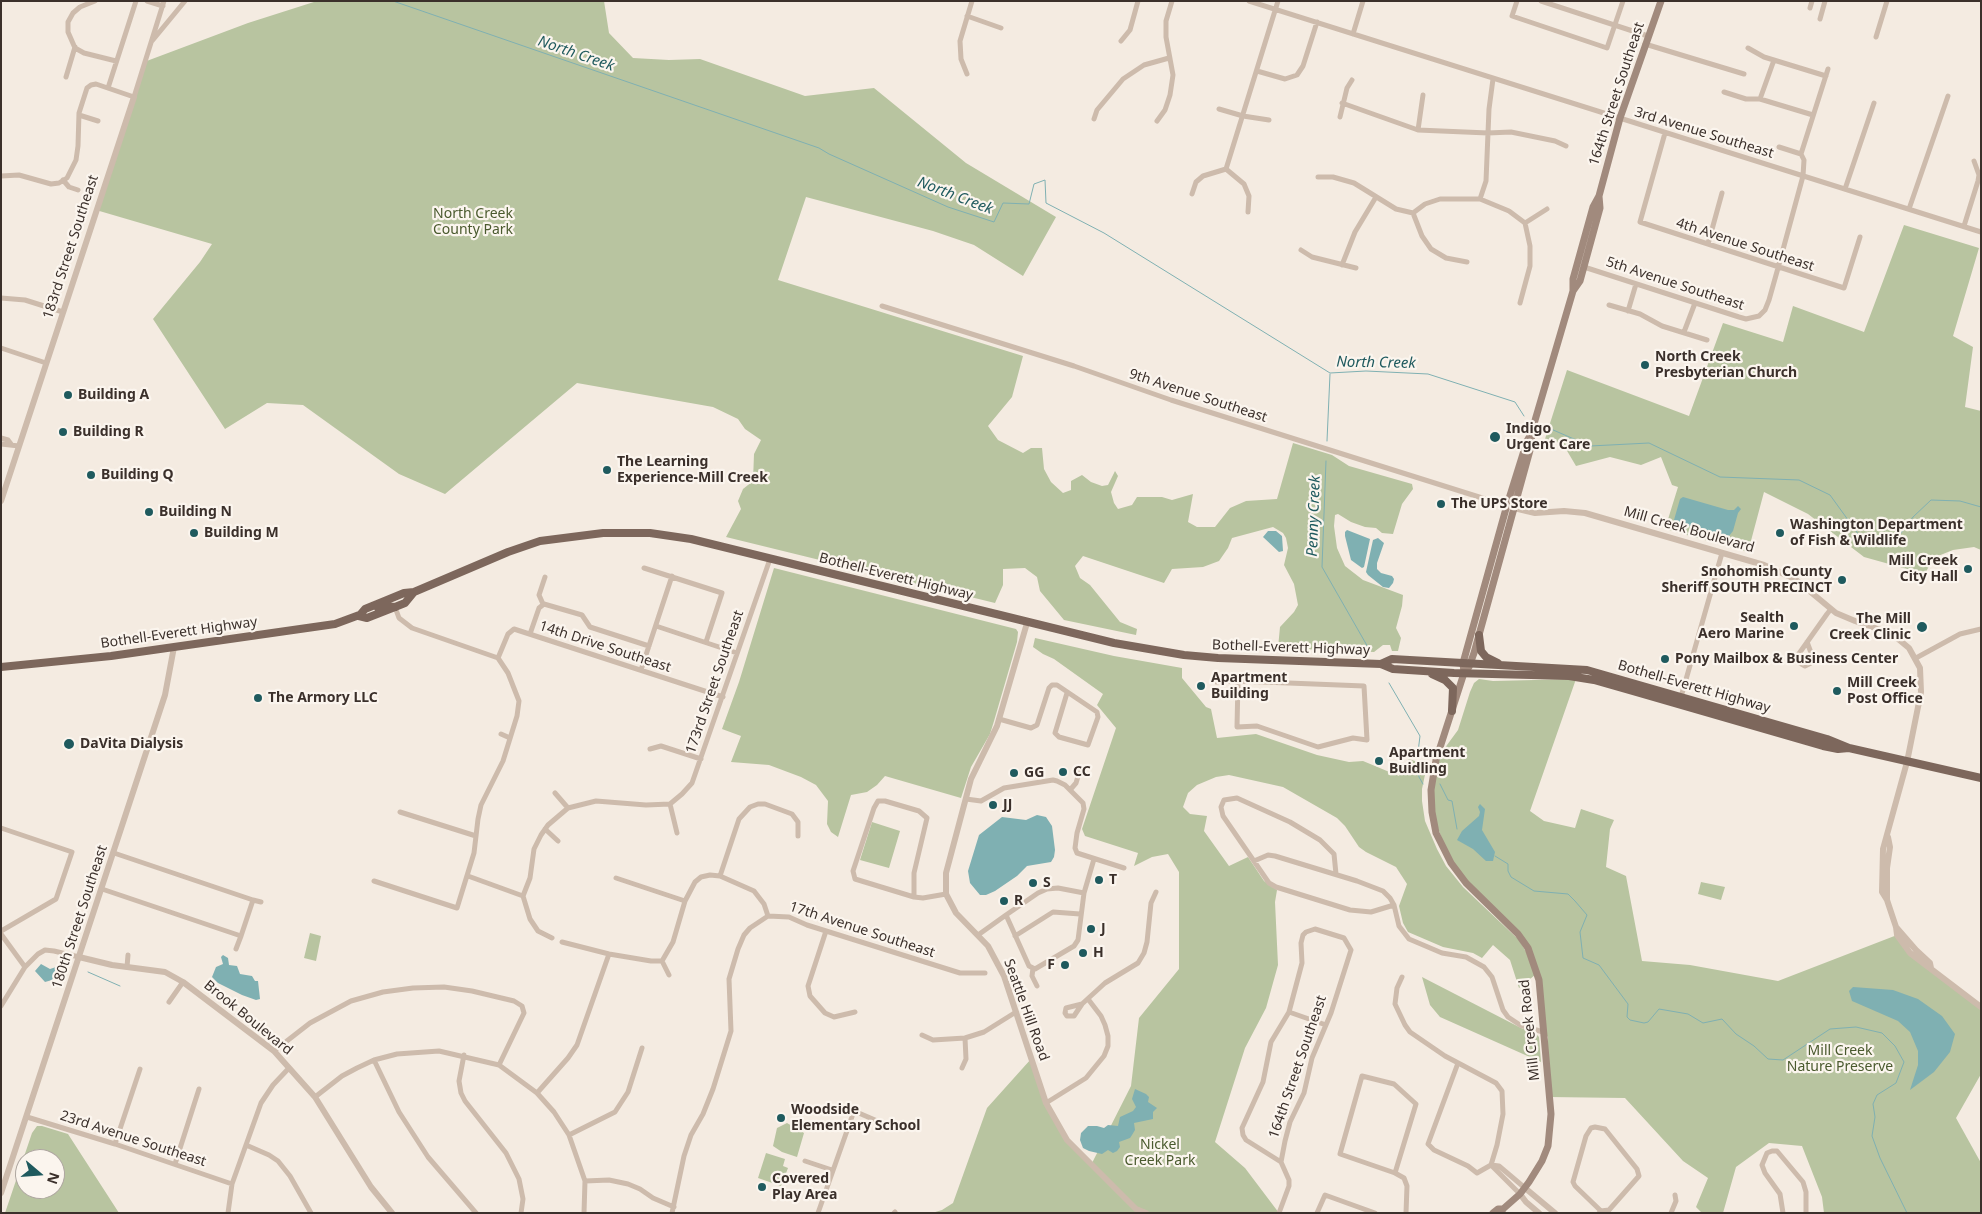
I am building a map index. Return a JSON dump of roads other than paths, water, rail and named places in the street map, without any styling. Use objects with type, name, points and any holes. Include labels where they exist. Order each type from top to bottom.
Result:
[{"type":"main road","name":"164th Street Southeast","points":[[1467,663],[1479,635],[1526,441],[1531,434],[1573,291],[1573,279],[1593,207],[1599,196],[1620,118],[1661,1]]},
{"type":"main road","name":"164th Street Southeast","points":[[1573,291],[1580,281],[1584,267],[1600,208],[1599,196]]},
{"type":"main road","name":"164th Street Southeast","points":[[1467,663],[1511,507]]},
{"type":"main road","name":"Bothell-Everett Highway","points":[[1,668],[111,656],[336,624],[359,616],[365,609],[404,593],[414,592],[508,552],[540,541],[603,533],[666,535],[1114,644],[1184,655],[1381,664],[1393,669],[1569,676],[1594,680],[1636,692],[1650,692],[1681,701],[1718,708],[1818,736],[1840,743],[1848,748],[1981,778]]},
{"type":"main road","name":"Bothell-Everett Highway","points":[[359,616],[367,618],[405,603],[414,592]]},
{"type":"main road","points":[[1479,635],[1479,647],[1483,654],[1502,665]]},
{"type":"main road","name":"Bothell-Everett Highway","points":[[1381,664],[1392,659],[1587,670],[1823,746],[1838,749],[1848,748]]},
{"type":"main road","name":"Mill Creek Road","points":[[1467,663],[1432,778],[1431,802],[1436,833],[1451,863],[1466,883],[1507,922],[1528,948],[1539,980],[1550,1108],[1550,1132],[1544,1158],[1523,1191],[1502,1211],[1498,1209],[1493,1213]]},
{"type":"main road","points":[[1423,671],[1449,682],[1454,693],[1452,711]]},
{"type":"street","points":[[95,1],[80,7],[73,13],[68,22],[68,32],[75,47],[84,53],[116,61]]},
{"type":"street","points":[[108,88],[136,1]]},
{"type":"street","points":[[147,1],[164,4]]},
{"type":"street","points":[[150,43],[185,1]]},
{"type":"street","points":[[967,74],[961,59],[960,41],[972,1]]},
{"type":"street","points":[[1121,40],[1130,30],[1138,1]]},
{"type":"street","points":[[1156,122],[1165,110],[1170,95],[1173,75],[1166,37],[1166,21],[1172,1]]},
{"type":"street","name":"3rd Avenue Southeast","points":[[1249,1],[1981,232]]},
{"type":"street","points":[[1226,169],[1278,1]]},
{"type":"street","points":[[1352,34],[1364,1]]},
{"type":"street","points":[[1517,1],[1512,16],[1607,48],[1623,1]]},
{"type":"street","points":[[1541,1],[1648,36]]},
{"type":"street","points":[[1810,8],[1812,1]]},
{"type":"street","points":[[1820,19],[1825,1]]},
{"type":"street","points":[[1876,38],[1887,1]]},
{"type":"street","name":"183rd Street Southeast","points":[[1,501],[164,4]]},
{"type":"street","points":[[967,16],[1001,28]]},
{"type":"street","points":[[1257,71],[1285,79],[1297,75],[1303,66],[1316,22]]},
{"type":"street","points":[[1645,44],[1744,74]]},
{"type":"street","points":[[66,77],[75,47]]},
{"type":"street","points":[[1748,48],[1774,60],[1826,76]]},
{"type":"street","points":[[1094,119],[1097,110],[1128,75],[1144,65],[1169,58]]},
{"type":"street","points":[[1760,98],[1774,60]]},
{"type":"street","points":[[1778,268],[1804,176],[1805,168],[1801,154],[1828,69]]},
{"type":"street","points":[[1480,199],[1486,180],[1489,109],[1493,79]]},
{"type":"street","points":[[1340,117],[1342,103],[1352,80]]},
{"type":"street","points":[[1,176],[19,175],[51,184],[59,183],[65,179],[76,160],[79,115],[84,96],[91,85],[96,84],[134,97]]},
{"type":"street","points":[[1724,92],[1746,99],[1760,98],[1813,115]]},
{"type":"street","points":[[1418,130],[1423,95]]},
{"type":"street","points":[[1909,209],[1948,96]]},
{"type":"street","points":[[1342,103],[1418,130],[1519,133],[1555,141],[1566,146]]},
{"type":"street","points":[[1845,189],[1874,103]]},
{"type":"street","points":[[1219,109],[1243,116],[1269,120]]},
{"type":"street","points":[[79,115],[98,121]]},
{"type":"street","name":"4th Avenue Southeast","points":[[1665,133],[1640,222],[1844,288],[1860,237]]},
{"type":"street","points":[[1779,147],[1801,154]]},
{"type":"street","points":[[1964,226],[1979,175],[1974,161]]},
{"type":"street","points":[[1192,194],[1196,182],[1204,176],[1226,169]]},
{"type":"street","points":[[1226,169],[1244,184],[1249,196],[1248,212]]},
{"type":"street","points":[[1318,177],[1347,180],[1360,185],[1396,209],[1413,213]]},
{"type":"street","points":[[65,179],[69,187],[78,190]]},
{"type":"street","points":[[1708,244],[1722,193]]},
{"type":"street","points":[[1342,265],[1355,232],[1376,197]]},
{"type":"street","points":[[1413,213],[1425,204],[1440,199],[1480,199],[1510,211],[1525,223],[1530,246],[1530,266],[1520,303]]},
{"type":"street","points":[[1525,223],[1547,209]]},
{"type":"street","points":[[1413,213],[1422,236],[1432,250],[1446,258],[1467,262]]},
{"type":"street","points":[[1301,250],[1312,257],[1356,268]]},
{"type":"street","name":"5th Avenue Southeast","points":[[1584,267],[1746,319],[1759,316],[1765,310],[1778,268]]},
{"type":"street","points":[[1628,311],[1636,284]]},
{"type":"street","points":[[1,298],[25,300],[63,312]]},
{"type":"street","points":[[1684,332],[1695,303]]},
{"type":"street","points":[[1609,305],[1662,326],[1707,340]]},
{"type":"street","name":"9th Avenue Southeast","points":[[882,306],[1074,366],[1171,400],[1348,457],[1511,507]]},
{"type":"street","points":[[1,348],[46,363]]},
{"type":"street","points":[[1,438],[8,440],[11,444]]},
{"type":"street","points":[[1,444],[19,446]]},
{"type":"street","name":"Mill Creek Boulevard","points":[[1511,507],[1535,513],[1564,511],[1585,514],[1764,565],[1788,575],[1806,586],[1831,609],[1848,618],[1892,634],[1909,648],[1916,658]]},
{"type":"street","points":[[1681,701],[1722,553]]},
{"type":"street","name":"173rd Street Southeast","points":[[670,804],[692,783],[770,559]]},
{"type":"street","points":[[644,568],[722,592],[706,642]]},
{"type":"street","points":[[642,670],[672,576]]},
{"type":"street","points":[[543,604],[539,595],[545,577]]},
{"type":"street","points":[[543,604],[582,615],[590,627],[649,646]]},
{"type":"street","points":[[530,634],[538,608],[543,604]]},
{"type":"street","points":[[374,881],[457,908],[474,853],[481,806],[496,778],[510,738],[519,701],[508,673],[498,658],[412,628],[399,618],[395,607]]},
{"type":"street","points":[[1807,642],[1831,609]]},
{"type":"street","points":[[914,897],[914,873],[926,825],[926,815],[920,811],[885,801],[878,801],[874,808],[853,875],[858,880],[914,897],[923,898],[946,894],[946,873],[971,779],[978,761],[992,740],[1000,719],[1028,623]]},
{"type":"street","points":[[656,626],[737,653]]},
{"type":"street","name":"14th Drive Southeast","points":[[498,658],[510,630],[514,629],[723,697]]},
{"type":"street","points":[[1981,629],[1960,634],[1916,658],[1921,674],[1921,686],[1907,762],[1888,836],[1883,848],[1881,872],[1882,892],[1887,900],[1896,927],[1896,936],[1910,953],[1981,1007]]},
{"type":"street","name":"180th Street Southeast","points":[[1,1193],[166,695],[174,647]]},
{"type":"street","points":[[1216,682],[1238,681],[1364,686],[1367,740],[1353,738],[1318,747],[1257,726],[1237,727],[1238,681]]},
{"type":"street","points":[[1000,719],[1031,728],[1037,725],[1049,688],[1052,685],[1057,685],[1066,693],[1098,712],[1088,745],[1059,737],[1055,733],[1066,693]]},
{"type":"street","points":[[501,734],[510,738]]},
{"type":"street","points":[[650,749],[661,746],[701,759]]},
{"type":"street","points":[[1070,790],[1076,783],[1079,773]]},
{"type":"street","points":[[966,798],[981,801],[1004,788],[1053,780],[1061,783],[1084,806],[1077,833],[1076,851],[1080,855],[1124,868]]},
{"type":"street","points":[[555,793],[568,808]]},
{"type":"street","points":[[1336,874],[1334,854],[1320,840],[1283,819],[1237,798],[1224,800],[1221,813],[1269,882],[1350,910],[1370,912],[1394,905]]},
{"type":"street","points":[[552,938],[538,931],[530,919],[523,896],[530,878],[534,849],[545,829],[568,808],[596,801],[646,805],[670,804],[676,833]]},
{"type":"street","points":[[662,960],[673,942],[685,901],[695,882],[701,877],[710,875],[720,876],[739,819],[750,807],[765,804],[792,814],[798,822],[798,836]]},
{"type":"street","points":[[400,812],[476,836]]},
{"type":"street","points":[[1,828],[72,852],[56,899],[1,932],[25,967]]},
{"type":"street","points":[[545,829],[558,841]]},
{"type":"street","points":[[114,853],[261,902]]},
{"type":"street","points":[[1254,861],[1268,855],[1276,856],[1336,874],[1383,891],[1394,905],[1399,926],[1409,939],[1442,953],[1466,957],[1484,967],[1492,977],[1502,1010],[1508,1017],[1520,1025],[1543,1032]]},
{"type":"street","points":[[1006,915],[1029,966],[1033,968],[1040,967],[1076,944],[1084,892],[1094,859]]},
{"type":"street","points":[[468,876],[523,896]]},
{"type":"street","name":"17th Avenue Southeast","points":[[720,876],[745,885],[754,891],[764,904],[768,916],[790,916],[807,925],[960,973],[985,973]]},
{"type":"street","points":[[616,878],[685,901]]},
{"type":"street","points":[[978,935],[1038,893],[1047,889],[1058,888],[1084,892]]},
{"type":"street","points":[[102,890],[240,936]]},
{"type":"street","points":[[1082,1004],[1105,984],[1138,963],[1148,942],[1151,903],[1156,892]]},
{"type":"street","name":"Seattle Hill Road","points":[[946,894],[956,913],[988,946],[1004,976],[1046,1103],[1067,1140],[1136,1209],[1146,1213]]},
{"type":"street","points":[[236,949],[253,900]]},
{"type":"street","points":[[1015,936],[1053,912],[1080,914]]},
{"type":"street","points":[[585,1181],[610,1180],[628,1184],[673,1210],[684,1156],[691,1135],[703,1114],[713,1089],[731,1031],[729,979],[738,949],[744,935],[750,928],[768,916]]},
{"type":"street","name":"164th Street Southeast","points":[[1281,1162],[1290,1122],[1304,1093],[1310,1063],[1326,1025],[1349,959],[1351,950],[1344,938],[1332,933],[1311,929],[1303,935],[1301,943],[1302,963],[1289,1012]]},
{"type":"street","points":[[826,931],[808,986],[810,996],[825,1013],[834,1016],[855,1012]]},
{"type":"street","points":[[562,942],[609,954],[651,961],[662,960]]},
{"type":"street","points":[[1,1006],[25,967],[44,950],[54,950],[79,957]]},
{"type":"street","points":[[537,1093],[568,1058],[577,1044],[609,954]]},
{"type":"street","points":[[127,967],[128,955]]},
{"type":"street","name":"Brook Boulevard","points":[[79,957],[127,967],[165,972],[183,982],[274,1051],[315,1096],[371,1187],[392,1213]]},
{"type":"street","points":[[662,960],[669,975]]},
{"type":"street","points":[[1033,968],[1032,976],[1037,986]]},
{"type":"street","points":[[1402,977],[1397,988],[1395,1004],[1410,1032],[1458,1063],[1496,1083],[1502,1091],[1503,1114],[1491,1165],[1477,1173],[1468,1166],[1434,1150],[1428,1144],[1458,1063]]},
{"type":"street","points":[[169,1002],[183,982]]},
{"type":"street","points":[[274,1051],[310,1023],[351,1001],[383,992],[413,988],[444,987],[472,991],[514,1001],[522,1006],[524,1013],[499,1065]]},
{"type":"street","points":[[1046,1103],[1086,1078],[1104,1056],[1108,1046],[1105,1025],[1101,1016],[1088,999]]},
{"type":"street","points":[[922,1035],[933,1040],[965,1038],[984,1032],[1016,1012]]},
{"type":"street","points":[[1280,1213],[1289,1186],[1289,1180],[1281,1162],[1246,1140],[1242,1135],[1242,1128],[1263,1082],[1271,1042],[1289,1012],[1326,1025]]},
{"type":"street","points":[[962,1068],[966,1059],[965,1038]]},
{"type":"street","points":[[569,1135],[615,1112],[628,1092],[642,1048]]},
{"type":"street","points":[[315,1096],[342,1076],[374,1060],[397,1054],[417,1051],[439,1051],[464,1055],[499,1065],[537,1093],[554,1112],[569,1135],[585,1181],[584,1213]]},
{"type":"street","points":[[464,1055],[459,1081],[461,1093],[465,1101],[506,1153],[519,1180],[523,1198],[521,1213]]},
{"type":"street","points":[[374,1060],[398,1112],[428,1157],[476,1213]]},
{"type":"street","points":[[228,1213],[232,1184],[261,1103],[273,1085],[289,1068]]},
{"type":"street","points":[[115,1144],[140,1069]]},
{"type":"street","points":[[1395,1173],[1416,1104],[1394,1084],[1362,1076],[1340,1154],[1395,1173],[1404,1178],[1407,1186],[1406,1213]]},
{"type":"street","points":[[174,1164],[199,1089]]},
{"type":"street","points":[[818,1213],[854,1112],[882,1123]]},
{"type":"street","name":"23rd Avenue Southeast","points":[[27,1117],[115,1144],[232,1184]]},
{"type":"street","points":[[1595,1127],[1605,1129],[1638,1172],[1638,1179],[1609,1210],[1601,1212],[1573,1182],[1586,1136],[1591,1128],[1595,1127]]},
{"type":"street","points":[[246,1145],[269,1154],[278,1162],[290,1176],[309,1212]]},
{"type":"street","points":[[1783,1213],[1780,1194],[1765,1173],[1762,1165],[1767,1153],[1772,1151],[1778,1151],[1803,1182],[1806,1192],[1806,1213]]},
{"type":"street","points":[[805,1161],[832,1170]]},
{"type":"street","points":[[1491,1165],[1554,1213]]},
{"type":"street","points":[[1523,1191],[1526,1202],[1539,1213]]},
{"type":"street","points":[[1671,1213],[1676,1201],[1675,1194]]},
{"type":"street","points":[[1317,1213],[1322,1198],[1325,1195],[1375,1213]]},
{"type":"water","points":[[1683,497],[1728,510],[1734,510],[1738,506],[1741,509],[1733,531],[1729,536],[1726,536],[1675,522],[1680,499]]},
{"type":"water","points":[[1347,530],[1370,539],[1364,567],[1362,568],[1351,560],[1345,536]]},
{"type":"water","points":[[1268,531],[1276,531],[1282,536],[1283,551],[1279,552],[1263,537]]},
{"type":"water","points":[[1378,538],[1384,543],[1377,563],[1377,569],[1381,573],[1392,576],[1394,579],[1389,588],[1383,587],[1366,572],[1373,540]]},
{"type":"water","points":[[1480,804],[1485,809],[1482,830],[1495,852],[1493,861],[1486,861],[1473,849],[1457,840],[1462,831],[1479,816],[1478,807]]},
{"type":"water","points":[[1037,815],[1046,817],[1052,826],[1055,850],[1051,862],[1027,866],[1017,876],[995,891],[986,895],[980,895],[970,883],[968,871],[979,835],[1002,817],[1026,820]]},
{"type":"water","points":[[223,955],[228,958],[229,965],[237,966],[240,974],[252,976],[255,981],[258,981],[260,999],[256,1000],[242,995],[218,983],[212,977],[216,967],[223,964],[221,957]]},
{"type":"water","points":[[41,964],[50,969],[65,964],[52,980],[45,982],[35,971]]},
{"type":"water","points":[[1853,987],[1893,990],[1918,999],[1942,1016],[1955,1034],[1950,1052],[1934,1072],[1910,1090],[1918,1065],[1918,1051],[1910,1032],[1898,1021],[1852,1001],[1849,991]]},
{"type":"water","points":[[1135,1089],[1146,1094],[1149,1097],[1148,1102],[1157,1108],[1153,1112],[1153,1119],[1134,1123],[1135,1130],[1130,1138],[1119,1142],[1120,1147],[1113,1153],[1108,1150],[1102,1154],[1083,1148],[1080,1140],[1081,1133],[1088,1126],[1104,1128],[1108,1125],[1118,1126],[1120,1117],[1133,1111],[1136,1107],[1132,1099]]},
{"type":"waterway","name":"North Creek","points":[[393,1],[819,148],[948,207],[994,222],[1003,203],[1029,204],[1034,184],[1045,180],[1046,203],[1104,233],[1330,373],[1366,371],[1428,374],[1515,402],[1524,416]]},
{"type":"waterway","name":"Penny Creek","points":[[1327,441],[1330,374]]},
{"type":"waterway","name":"North Creek","points":[[1544,426],[1590,446],[1649,443],[1720,477],[1799,480],[1830,495],[1864,542],[1895,541],[1913,517],[1931,500],[1960,501],[1981,507]]},
{"type":"waterway","name":"Penny Creek","points":[[1326,461],[1322,567],[1369,649]]},
{"type":"waterway","name":"Penny Creek","points":[[1389,683],[1420,736],[1418,752]]},
{"type":"waterway","name":"Penny Creek","points":[[1416,763],[1419,777],[1423,784]]},
{"type":"waterway","name":"Penny Creek","points":[[1440,784],[1448,800],[1452,801],[1457,829]]},
{"type":"waterway","name":"Penny Creek","points":[[1495,856],[1508,864],[1508,871],[1511,877],[1534,891],[1568,894],[1587,915],[1580,932],[1583,958],[1599,965],[1628,1004],[1627,1017],[1630,1020],[1648,1022],[1659,1009],[1688,1014],[1703,1023],[1722,1019],[1736,1034],[1754,1046],[1768,1059],[1783,1060],[1830,1029],[1856,1027],[1882,1033],[1895,1046],[1904,1062],[1896,1083],[1877,1095],[1873,1104],[1875,1117],[1872,1136],[1880,1158],[1907,1213]]},
{"type":"waterway","points":[[88,972],[120,986]]},
{"type":"place","name":"North Creek Presbyterian Church","points":[[1645,365]]},
{"type":"place","name":"Building A","points":[[68,395]]},
{"type":"place","name":"Building R","points":[[63,432]]},
{"type":"place","name":"Indigo Urgent Care","points":[[1495,437]]},
{"type":"place","name":"The Learning Experience-Mill Creek","points":[[607,470]]},
{"type":"place","name":"Building Q","points":[[91,475]]},
{"type":"place","name":"The UPS Store","points":[[1441,504]]},
{"type":"place","name":"Building N","points":[[149,512]]},
{"type":"place","name":"Building M","points":[[194,533]]},
{"type":"place","name":"Washington Department of Fish & Wildlife","points":[[1780,533]]},
{"type":"place","name":"Mill Creek City Hall","points":[[1968,569]]},
{"type":"place","name":"Snohomish County Sheriff SOUTH PRECINCT","points":[[1842,580]]},
{"type":"place","name":"Sealth Aero Marine","points":[[1794,626]]},
{"type":"place","name":"The Mill Creek Clinic","points":[[1922,627]]},
{"type":"place","name":"Pony Mailbox & Business Center","points":[[1665,659]]},
{"type":"place","name":"Apartment Building","points":[[1201,686]]},
{"type":"place","name":"Mill Creek Post Office","points":[[1837,691]]},
{"type":"place","name":"The Armory LLC","points":[[258,698]]},
{"type":"place","name":"DaVita Dialysis","points":[[69,744]]},
{"type":"place","name":"Apartment Buidling","points":[[1379,761]]},
{"type":"place","name":"CC","points":[[1063,772]]},
{"type":"place","name":"GG","points":[[1014,773]]},
{"type":"place","name":"JJ","points":[[993,805]]},
{"type":"place","name":"T","points":[[1099,880]]},
{"type":"place","name":"S","points":[[1033,883]]},
{"type":"place","name":"R","points":[[1004,901]]},
{"type":"place","name":"J","points":[[1091,929]]},
{"type":"place","name":"H","points":[[1083,953]]},
{"type":"place","name":"F","points":[[1065,965]]},
{"type":"place","name":"Woodside Elementary School","points":[[781,1118]]},
{"type":"place","name":"Covered Play Area","points":[[762,1187]]},
{"type":"park label","name":"North Creek County Park","points":[[473,222]]},
{"type":"park label","name":"Mill Creek Nature Preserve","points":[[1840,1060]]},
{"type":"park label","name":"Nickel Creek Park","points":[[1160,1154]]}]
